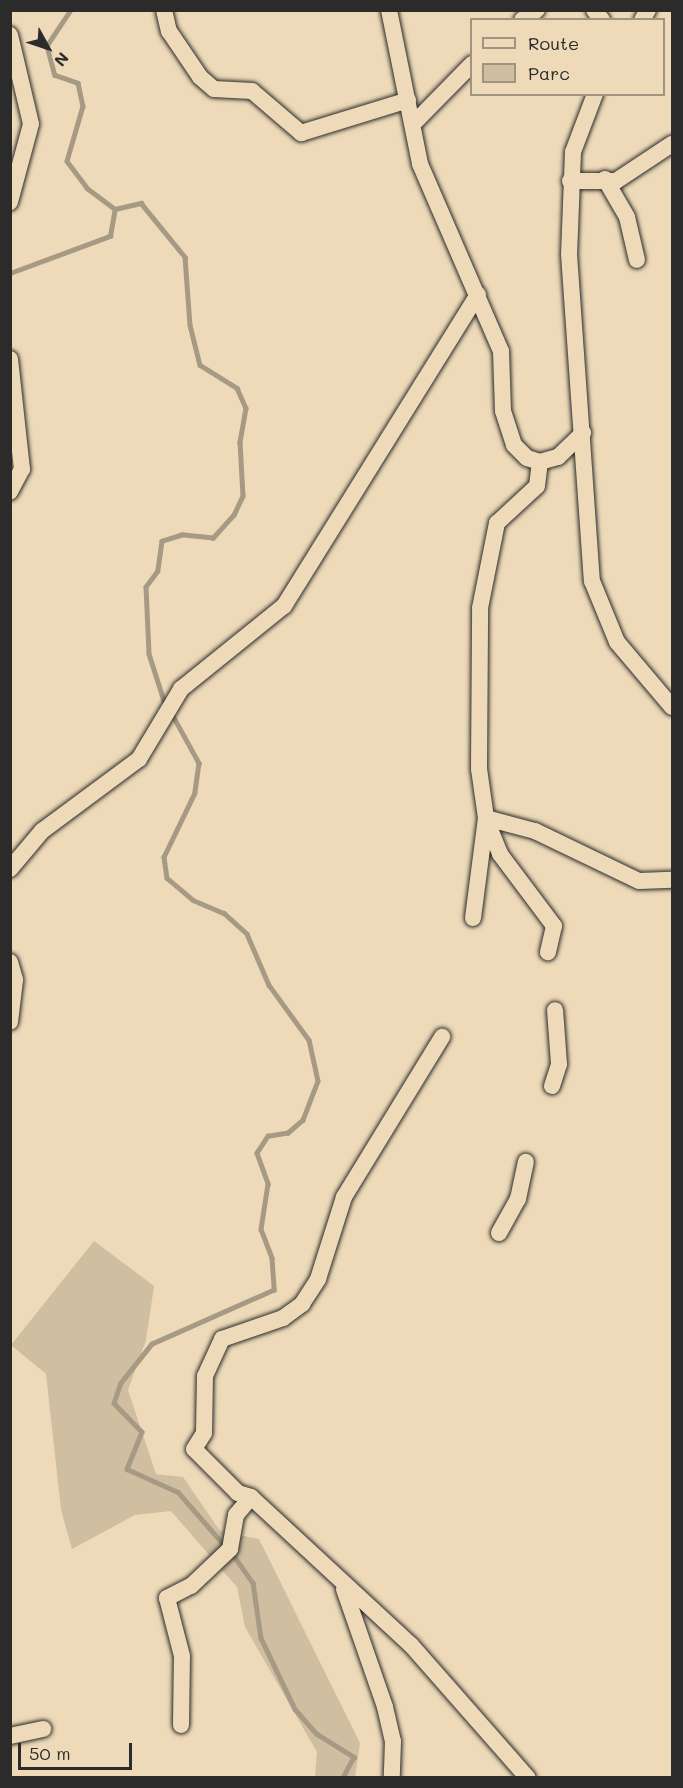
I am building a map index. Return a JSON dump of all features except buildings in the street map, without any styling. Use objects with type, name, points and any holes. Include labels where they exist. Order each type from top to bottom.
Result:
[{"type":"street","points":[[164,10],[169,31],[200,77],[214,89],[252,92],[301,133],[408,100]]},
{"type":"street","points":[[390,10],[408,100],[416,121],[420,164],[501,351],[503,411],[514,445],[540,462],[558,457],[583,433]]},
{"type":"street","points":[[10,35],[31,124],[10,202]]},
{"type":"street","points":[[416,121],[470,65]]},
{"type":"street","points":[[594,96],[573,153],[570,181],[570,308],[583,433],[585,525],[602,614],[617,642],[672,706]]},
{"type":"street","points":[[570,181],[616,180],[672,144]]},
{"type":"street","points":[[605,179],[627,217],[637,260]]},
{"type":"street","points":[[10,869],[42,831],[139,759],[182,689],[284,606],[478,294]]},
{"type":"street","points":[[10,359],[22,469],[10,492]]},
{"type":"street","points":[[540,462],[537,486],[497,523],[480,608],[479,769],[486,818],[500,854],[554,926],[548,952]]},
{"type":"street","points":[[486,818],[535,831],[639,881],[672,880]]},
{"type":"street","points":[[473,918],[486,818]]},
{"type":"street","points":[[10,962],[15,980],[10,1022]]},
{"type":"street","points":[[552,1086],[559,1064],[555,1010]]},
{"type":"street","points":[[442,1037],[344,1197],[318,1279],[302,1304],[284,1318],[222,1339],[206,1376],[204,1433],[194,1449],[238,1493],[251,1497],[344,1588],[411,1645],[528,1778]]},
{"type":"street","points":[[499,1233],[518,1199],[526,1162]]},
{"type":"street","points":[[181,1725],[182,1656],[167,1598],[191,1586],[231,1549],[236,1515],[251,1497]]},
{"type":"street","points":[[344,1588],[385,1707],[393,1741],[392,1778]]},
{"type":"street","points":[[10,1736],[43,1729]]},
{"type":"green space","points":[[94,1241],[154,1286],[146,1340],[128,1390],[156,1474],[183,1477],[220,1531],[259,1539],[360,1743],[355,1777],[315,1777],[317,1752],[245,1627],[237,1587],[171,1511],[135,1515],[72,1549],[61,1510],[46,1374],[11,1345]]},
{"type":"waterway","points":[[71,10],[47,46],[55,75],[78,83],[83,106],[67,161],[87,188],[115,209],[141,203],[185,257],[190,325],[200,365],[237,388],[246,408],[240,442],[243,496],[234,515],[213,538],[182,535],[162,541],[158,571],[146,587],[149,654],[166,707]]},
{"type":"waterway","points":[[10,273],[110,236],[115,209]]},
{"type":"waterway","points":[[172,714],[199,763],[195,793],[164,857],[167,878],[193,900],[224,913],[247,934],[269,985],[309,1040],[318,1081],[303,1120],[288,1133],[268,1136],[257,1153],[268,1184],[261,1229],[272,1258],[274,1290],[152,1344],[121,1383],[114,1403],[142,1432],[127,1469],[178,1492],[226,1547]]},
{"type":"waterway","points":[[232,1553],[253,1583],[261,1638],[295,1709],[317,1734],[354,1757],[343,1778]]}]
